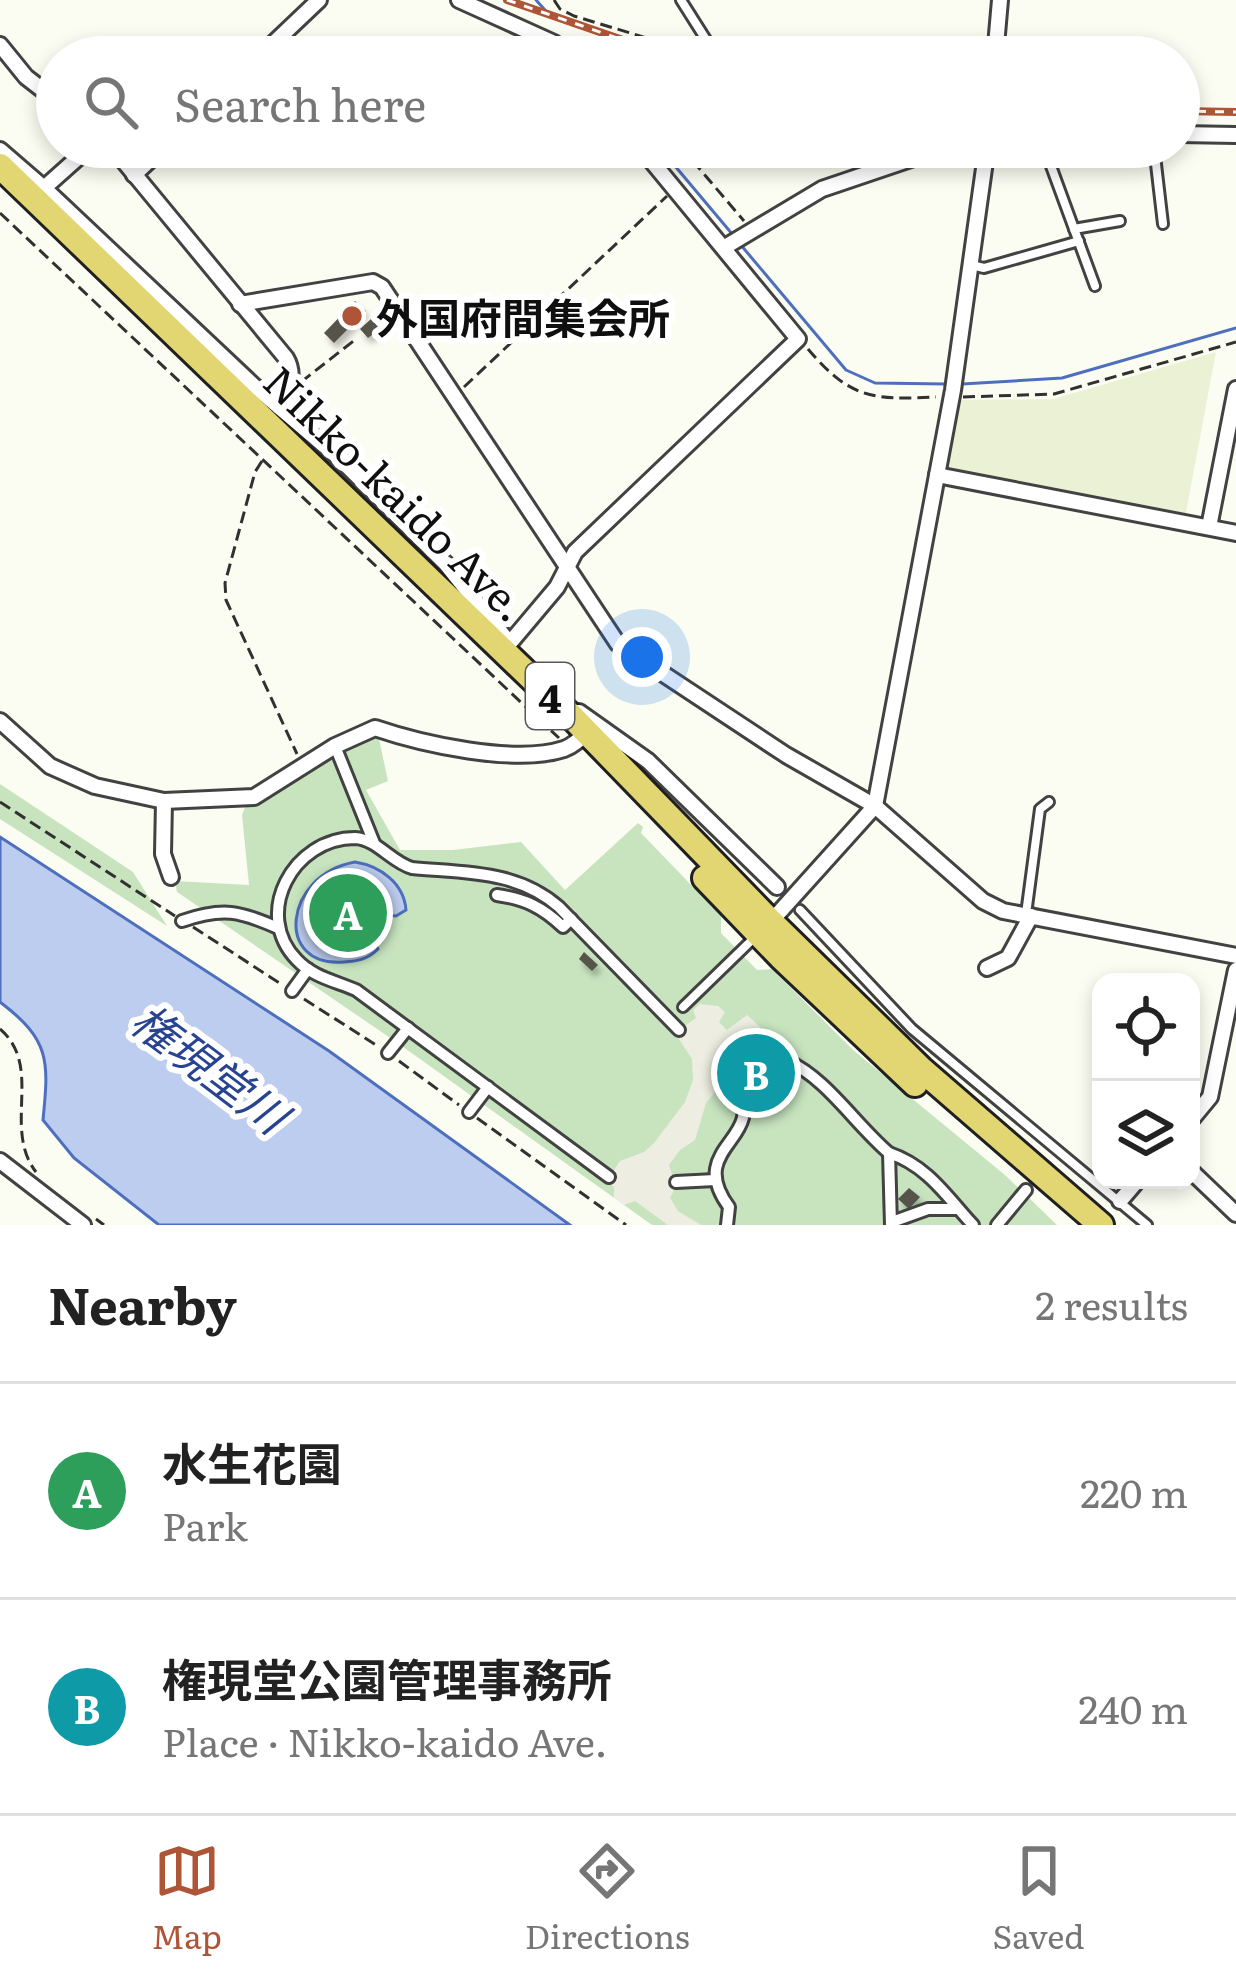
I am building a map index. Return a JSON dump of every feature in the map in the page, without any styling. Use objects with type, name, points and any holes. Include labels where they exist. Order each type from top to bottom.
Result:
[{"type":"highway","name":"Nikko-kaido Ave.","points":[[0,166],[508,647],[577,735]]},
{"type":"highway","name":"Nikko-kaido Ave.","points":[[0,186],[577,735],[910,1081],[1082,1225]]},
{"type":"highway","name":"Nikko-kaido Ave.","points":[[764,928],[1101,1225]]},
{"type":"street","points":[[281,36],[319,0]]},
{"type":"street","points":[[459,0],[537,36]]},
{"type":"street","points":[[997,36],[1000,0]]},
{"type":"street","points":[[0,44],[36,85]]},
{"type":"street","points":[[1200,134],[1236,135]]},
{"type":"street","points":[[0,150],[340,460],[446,564],[508,647],[557,587],[568,563],[798,339],[658,168]]},
{"type":"street","points":[[44,188],[66,168]]},
{"type":"street","points":[[128,168],[290,365],[288,392],[279,407]]},
{"type":"street","points":[[134,176],[142,168]]},
{"type":"street","points":[[725,247],[822,189],[884,168]]},
{"type":"street","points":[[764,928],[875,806],[956,373],[983,168]]},
{"type":"street","points":[[240,304],[373,282],[382,287],[618,644],[786,755],[875,806],[983,901],[1003,911],[1236,956]]},
{"type":"street","points":[[1209,527],[1236,388]]},
{"type":"street","points":[[937,476],[1236,532]]},
{"type":"street","points":[[0,721],[50,766],[95,787],[164,801],[254,796],[335,746],[375,728],[450,750],[536,752],[577,735],[578,711],[647,761],[777,887]]},
{"type":"street","points":[[335,746],[375,845]]},
{"type":"street","points":[[164,801],[163,854],[171,877]]},
{"type":"street","points":[[609,1177],[356,990],[294,958],[278,928],[285,879],[307,856],[351,838],[375,845],[396,863],[412,868],[514,878],[542,892],[679,1030]]},
{"type":"street","points":[[497,895],[522,898],[563,927],[571,919]]},
{"type":"street","points":[[182,920],[242,912],[278,928]]},
{"type":"street","points":[[987,968],[1008,958],[1028,916]]},
{"type":"street","points":[[292,991],[308,969]]},
{"type":"street","points":[[1200,1109],[1210,1097],[1236,970]]},
{"type":"street","points":[[388,1053],[408,1028]]},
{"type":"street","points":[[788,1061],[823,1082],[839,1106],[890,1153],[920,1168],[973,1225]]},
{"type":"street","points":[[469,1112],[488,1087]]},
{"type":"street","points":[[727,1225],[729,1207],[716,1190],[716,1180],[721,1150],[742,1126],[743,1100],[735,1088]]},
{"type":"street","points":[[890,1153],[892,1223],[928,1209],[958,1209]]},
{"type":"street","points":[[0,1161],[86,1219]]},
{"type":"street","points":[[676,1182],[716,1180]]},
{"type":"street","points":[[1200,1180],[1236,1214]]},
{"type":"street","points":[[1120,1201],[1130,1189]]},
{"type":"street","points":[[997,1225],[1026,1190]]},
{"type":"lane","points":[[681,0],[702,36]]},
{"type":"lane","points":[[1052,168],[1095,286]]},
{"type":"lane","points":[[1156,168],[1163,224]]},
{"type":"lane","points":[[1074,229],[1120,221]]},
{"type":"lane","points":[[971,265],[984,268],[1079,241]]},
{"type":"lane","points":[[1028,916],[1040,808],[1049,802]]},
{"type":"lane","points":[[800,910],[912,1029],[1146,1224]]},
{"type":"lane","points":[[683,1007],[764,928]]},
{"type":"path","points":[[554,0],[574,16],[642,36]]},
{"type":"path","points":[[698,168],[754,231]]},
{"type":"path","points":[[454,396],[675,189]]},
{"type":"path","points":[[0,213],[263,460],[577,735]]},
{"type":"path","points":[[288,392],[356,339]]},
{"type":"path","points":[[798,339],[831,377],[859,394],[895,399],[952,393],[1054,394],[1236,342]]},
{"type":"path","points":[[263,460],[255,472],[225,584],[226,600],[303,765]]},
{"type":"path","points":[[0,802],[388,1053],[626,1225]]},
{"type":"path","points":[[0,1029],[14,1044],[22,1064],[22,1141],[40,1176]]},
{"type":"path","points":[[86,1219],[104,1225]]},
{"type":"green space","points":[[1216,352],[1185,518],[942,469],[958,400],[1053,399]]},
{"type":"green space","points":[[378,734],[388,781],[366,790],[400,850],[521,842],[565,890],[638,823],[643,827],[641,833],[721,916],[721,933],[757,970],[772,969],[853,1050],[1005,1175],[1057,1225],[652,1225],[177,892],[175,881],[249,885],[245,807],[331,752]]},
{"type":"green space","points":[[0,784],[133,872],[167,926],[0,819]]},
{"type":"shaded area","points":[[700,1004],[725,1012],[719,1022],[727,1030],[747,1015],[760,1027],[754,1039],[771,1053],[789,1058],[788,1064],[755,1056],[736,1076],[738,1085],[731,1091],[726,1085],[719,1087],[706,1103],[695,1140],[669,1165],[676,1186],[670,1198],[678,1211],[701,1225],[668,1225],[635,1201],[624,1205],[614,1198],[614,1187],[607,1181],[620,1161],[654,1143],[685,1102],[693,1080],[692,1059],[675,1033],[696,1018],[693,1010]]},
{"type":"water","name":"権現堂川","points":[[0,837],[329,1051],[570,1225],[159,1225],[74,1158],[43,1120],[42,1053],[29,1028],[0,1002]]},
{"type":"water","points":[[355,862],[389,877],[401,892],[406,910],[396,916],[371,914],[366,928],[378,949],[371,955],[349,962],[321,960],[306,951],[298,936],[301,901],[331,870]]},
{"type":"building","points":[[355,301],[366,311],[334,343],[324,333]]},
{"type":"building","points":[[371,319],[380,329],[368,338],[360,329]]},
{"type":"building","points":[[584,952],[598,965],[592,971],[579,959]]},
{"type":"building","points":[[762,1064],[765,1078],[751,1081],[747,1068]]},
{"type":"building","points":[[909,1188],[920,1197],[909,1209],[898,1199]]},
{"type":"waterway","points":[[536,0],[545,10]]},
{"type":"waterway","points":[[677,168],[733,235]]},
{"type":"waterway","points":[[740,244],[846,370],[875,383],[946,384]]},
{"type":"waterway","points":[[962,384],[1062,378],[1236,328]]},
{"type":"railway","points":[[507,0],[611,36]]},
{"type":"railway","points":[[1200,111],[1236,112]]},
{"type":"place","name":"外国府間集会所","points":[[352,316]]},
{"type":"place","name":"水生花園","points":[[348,913]]},
{"type":"place","name":"権現堂公園管理事務所","points":[[756,1073]]}]
